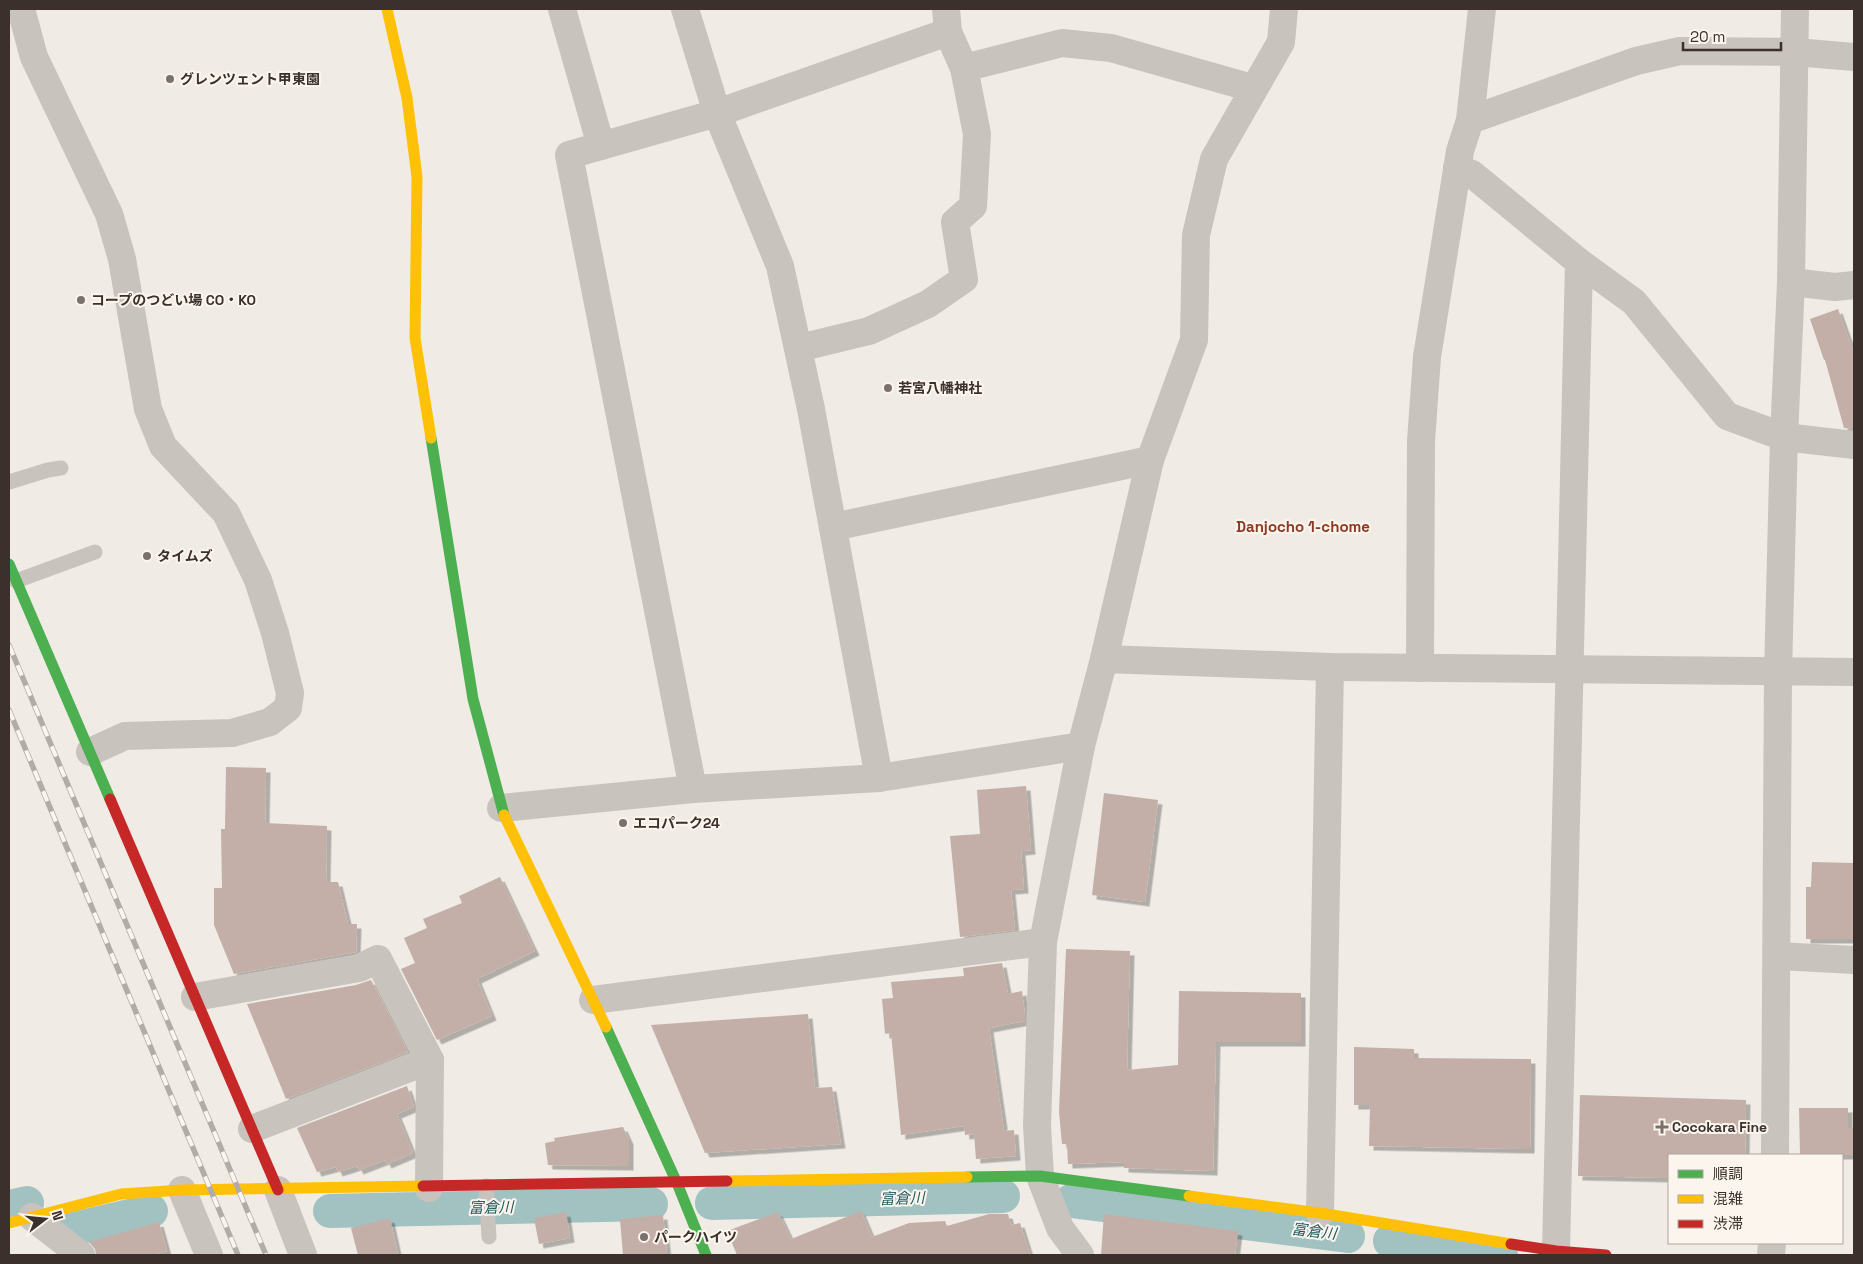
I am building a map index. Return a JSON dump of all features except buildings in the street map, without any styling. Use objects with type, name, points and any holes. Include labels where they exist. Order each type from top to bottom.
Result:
[{"type":"street","points":[[21,9],[34,58],[109,214],[122,260],[148,409],[163,446],[226,514],[258,580],[275,633],[290,693],[288,708],[270,722],[232,733],[125,736],[90,752]]},
{"type":"street","points":[[388,9],[408,98],[417,177],[415,338],[473,699],[501,808],[593,1000],[677,1183],[706,1255]]},
{"type":"street","points":[[562,9],[601,146]]},
{"type":"street","points":[[685,9],[718,113],[780,266],[799,348],[879,778]]},
{"type":"street","points":[[1080,1255],[1060,1228],[1040,1176],[1037,1126],[1043,942],[1082,746],[1150,460],[1194,340],[1196,235],[1214,159],[1252,88],[1281,42],[1284,9]]},
{"type":"street","points":[[1420,668],[1421,440],[1427,357],[1457,168],[1470,120],[1482,9]]},
{"type":"street","points":[[1775,1154],[1778,673],[1784,437],[1791,282],[1795,9]]},
{"type":"street","points":[[693,789],[569,155],[718,113],[946,20],[964,68],[977,134],[973,206],[955,222],[964,279],[928,304],[869,331],[799,348]]},
{"type":"street","points":[[964,68],[1062,43],[1111,48],[1252,88]]},
{"type":"street","points":[[1470,120],[1636,61],[1680,51],[1795,52],[1854,56]]},
{"type":"street","points":[[1457,168],[1472,174],[1579,262],[1634,302],[1727,416],[1784,437],[1854,445]]},
{"type":"street","points":[[1556,1251],[1579,262]]},
{"type":"street","points":[[1791,282],[1835,287],[1854,285]]},
{"type":"street","points":[[833,527],[1150,460]]},
{"type":"street","points":[[9,564],[278,1190],[303,1255]]},
{"type":"street","points":[[1104,659],[1330,667],[1778,673],[1854,672]]},
{"type":"street","points":[[1320,1213],[1330,667]]},
{"type":"street","points":[[501,808],[693,789],[879,778],[1082,746]]},
{"type":"street","points":[[593,1000],[1043,942]]},
{"type":"street","points":[[1777,956],[1854,960]]},
{"type":"street","points":[[195,997],[359,968],[378,959],[430,1060],[429,1188]]},
{"type":"street","points":[[252,1130],[430,1060]]},
{"type":"street","points":[[20,1220],[121,1194],[182,1190],[429,1188],[1040,1176],[1320,1213],[1556,1251],[1606,1255]]},
{"type":"street","points":[[182,1190],[209,1255]]},
{"type":"street","points":[[20,1220],[82,1255]]},
{"type":"lane","points":[[9,482],[61,468]]},
{"type":"lane","points":[[16,581],[96,552]]},
{"type":"lane","points":[[486,1186],[488,1237]]},
{"type":"waterway","name":"富倉川","points":[[712,1203],[1003,1196]]},
{"type":"waterway","name":"富倉川","points":[[1071,1201],[1348,1236]]},
{"type":"waterway","name":"富倉川","points":[[9,1207],[27,1203]]},
{"type":"waterway","name":"富倉川","points":[[330,1211],[651,1204]]},
{"type":"waterway","name":"富倉川","points":[[73,1229],[151,1211]]},
{"type":"waterway","name":"富倉川","points":[[1390,1241],[1501,1255]]},
{"type":"railway","points":[[9,645],[266,1255]]},
{"type":"railway","points":[[9,710],[238,1255]]},
{"type":"traffic: fast","points":[[431,438],[473,699],[504,815]]},
{"type":"traffic: fast","points":[[9,564],[110,799]]},
{"type":"traffic: fast","points":[[606,1027],[677,1183],[706,1255]]},
{"type":"traffic: fast","points":[[967,1177],[1040,1176],[1189,1196]]},
{"type":"traffic: slow","points":[[387,9],[407,98],[417,177],[415,338],[431,438]]},
{"type":"traffic: slow","points":[[504,815],[606,1027]]},
{"type":"traffic: slow","points":[[727,1181],[967,1177]]},
{"type":"traffic: slow","points":[[9,1223],[121,1194],[182,1190],[423,1186]]},
{"type":"traffic: slow","points":[[1189,1196],[1320,1213],[1511,1244]]},
{"type":"traffic: jam","points":[[110,799],[278,1190]]},
{"type":"traffic: jam","points":[[423,1186],[727,1181]]},
{"type":"traffic: jam","points":[[1511,1244],[1556,1251],[1606,1255]]},
{"type":"place","name":"グレンツェント甲東園","points":[[170,79]]},
{"type":"place","name":"コープのつどい場 CO・KO","points":[[81,300]]},
{"type":"place","name":"若宮八幡神社","points":[[888,388]]},
{"type":"place","name":"タイムズ","points":[[147,556]]},
{"type":"place","name":"エコパーク24","points":[[623,823]]},
{"type":"place","name":"Cocokara Fine","points":[[1662,1127]]},
{"type":"place","name":"パークハイツ","points":[[644,1237]]},
{"type":"district","name":"Danjocho 1-chome","points":[[1303,526]]}]
